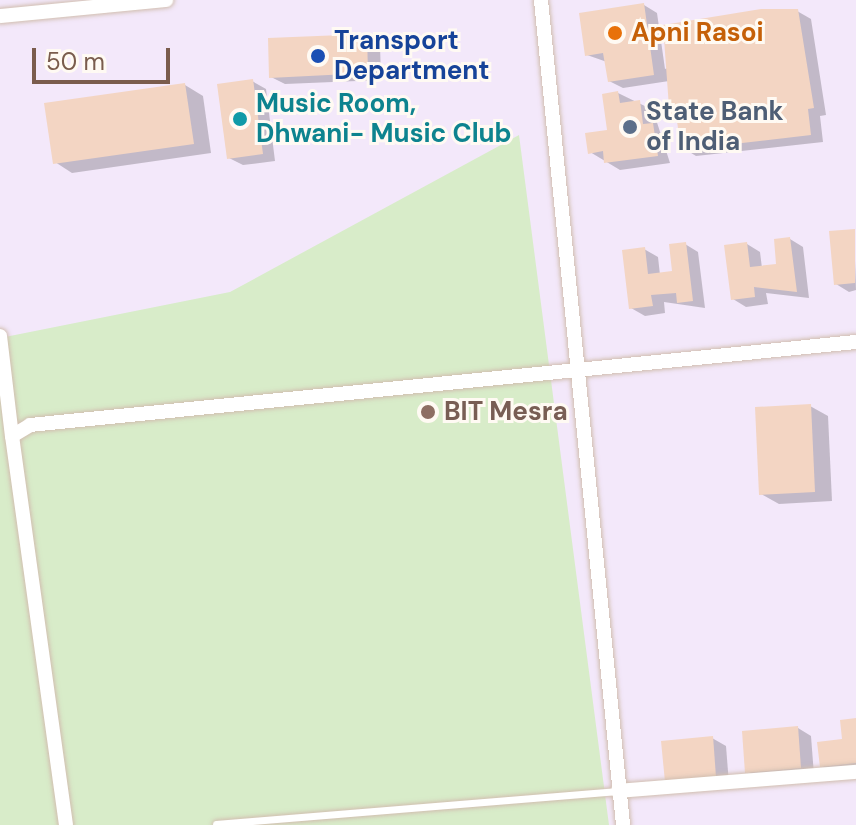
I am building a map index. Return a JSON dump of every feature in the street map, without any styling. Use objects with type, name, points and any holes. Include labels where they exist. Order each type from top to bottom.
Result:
[{"type":"street","points":[[0,16],[166,0]]},
{"type":"street","points":[[541,0],[623,825]]},
{"type":"street","points":[[0,336],[12,436],[9,458],[66,825]]},
{"type":"street","points":[[12,436],[30,425],[856,342]]},
{"type":"street","points":[[618,791],[856,772]]},
{"type":"lane","points":[[216,824],[618,791]]},
{"type":"shaded area","name":"BIT Mesra","points":[[0,0],[856,0],[856,825],[0,825]]},
{"type":"green space","points":[[519,135],[609,825],[0,825],[0,338],[230,292]]},
{"type":"building","name":"Apni Rasoi","points":[[644,3],[654,75],[608,82],[603,53],[585,56],[579,13]]},
{"type":"building","points":[[761,9],[798,9],[814,108],[808,109],[811,135],[681,150],[677,121],[670,121],[663,25]]},
{"type":"building","name":"Transport Department","points":[[367,34],[368,73],[269,78],[268,38]]},
{"type":"building","name":"Music Room, Dhwani- Music Club","points":[[253,79],[263,154],[227,159],[217,84]]},
{"type":"building","points":[[185,83],[194,144],[53,164],[44,103]]},
{"type":"building","name":"State Bank of India","points":[[618,91],[620,103],[640,100],[643,124],[653,123],[658,156],[604,163],[603,151],[588,154],[585,133],[607,130],[602,94]]},
{"type":"building","points":[[855,229],[855,283],[834,285],[829,231]]},
{"type":"building","points":[[790,237],[797,292],[754,287],[755,297],[731,300],[724,245],[747,242],[750,267],[776,264],[774,239]]},
{"type":"building","points":[[686,242],[693,301],[677,303],[676,293],[651,295],[653,306],[629,309],[622,250],[645,247],[648,274],[672,271],[669,244]]},
{"type":"building","points":[[811,404],[815,492],[759,495],[755,407]]},
{"type":"building","points":[[856,718],[856,763],[820,767],[817,742],[842,739],[840,720]]},
{"type":"building","points":[[798,726],[801,768],[745,773],[742,731]]},
{"type":"building","points":[[713,736],[716,777],[665,782],[661,741]]},
{"type":"place","name":"Apni Rasoi","points":[[615,33]]},
{"type":"place","name":"Transport Department","points":[[318,56]]},
{"type":"place","name":"Music Room, Dhwani- Music Club","points":[[240,119]]},
{"type":"place","name":"State Bank of India","points":[[630,127]]},
{"type":"place","name":"BIT Mesra","points":[[428,412]]}]
